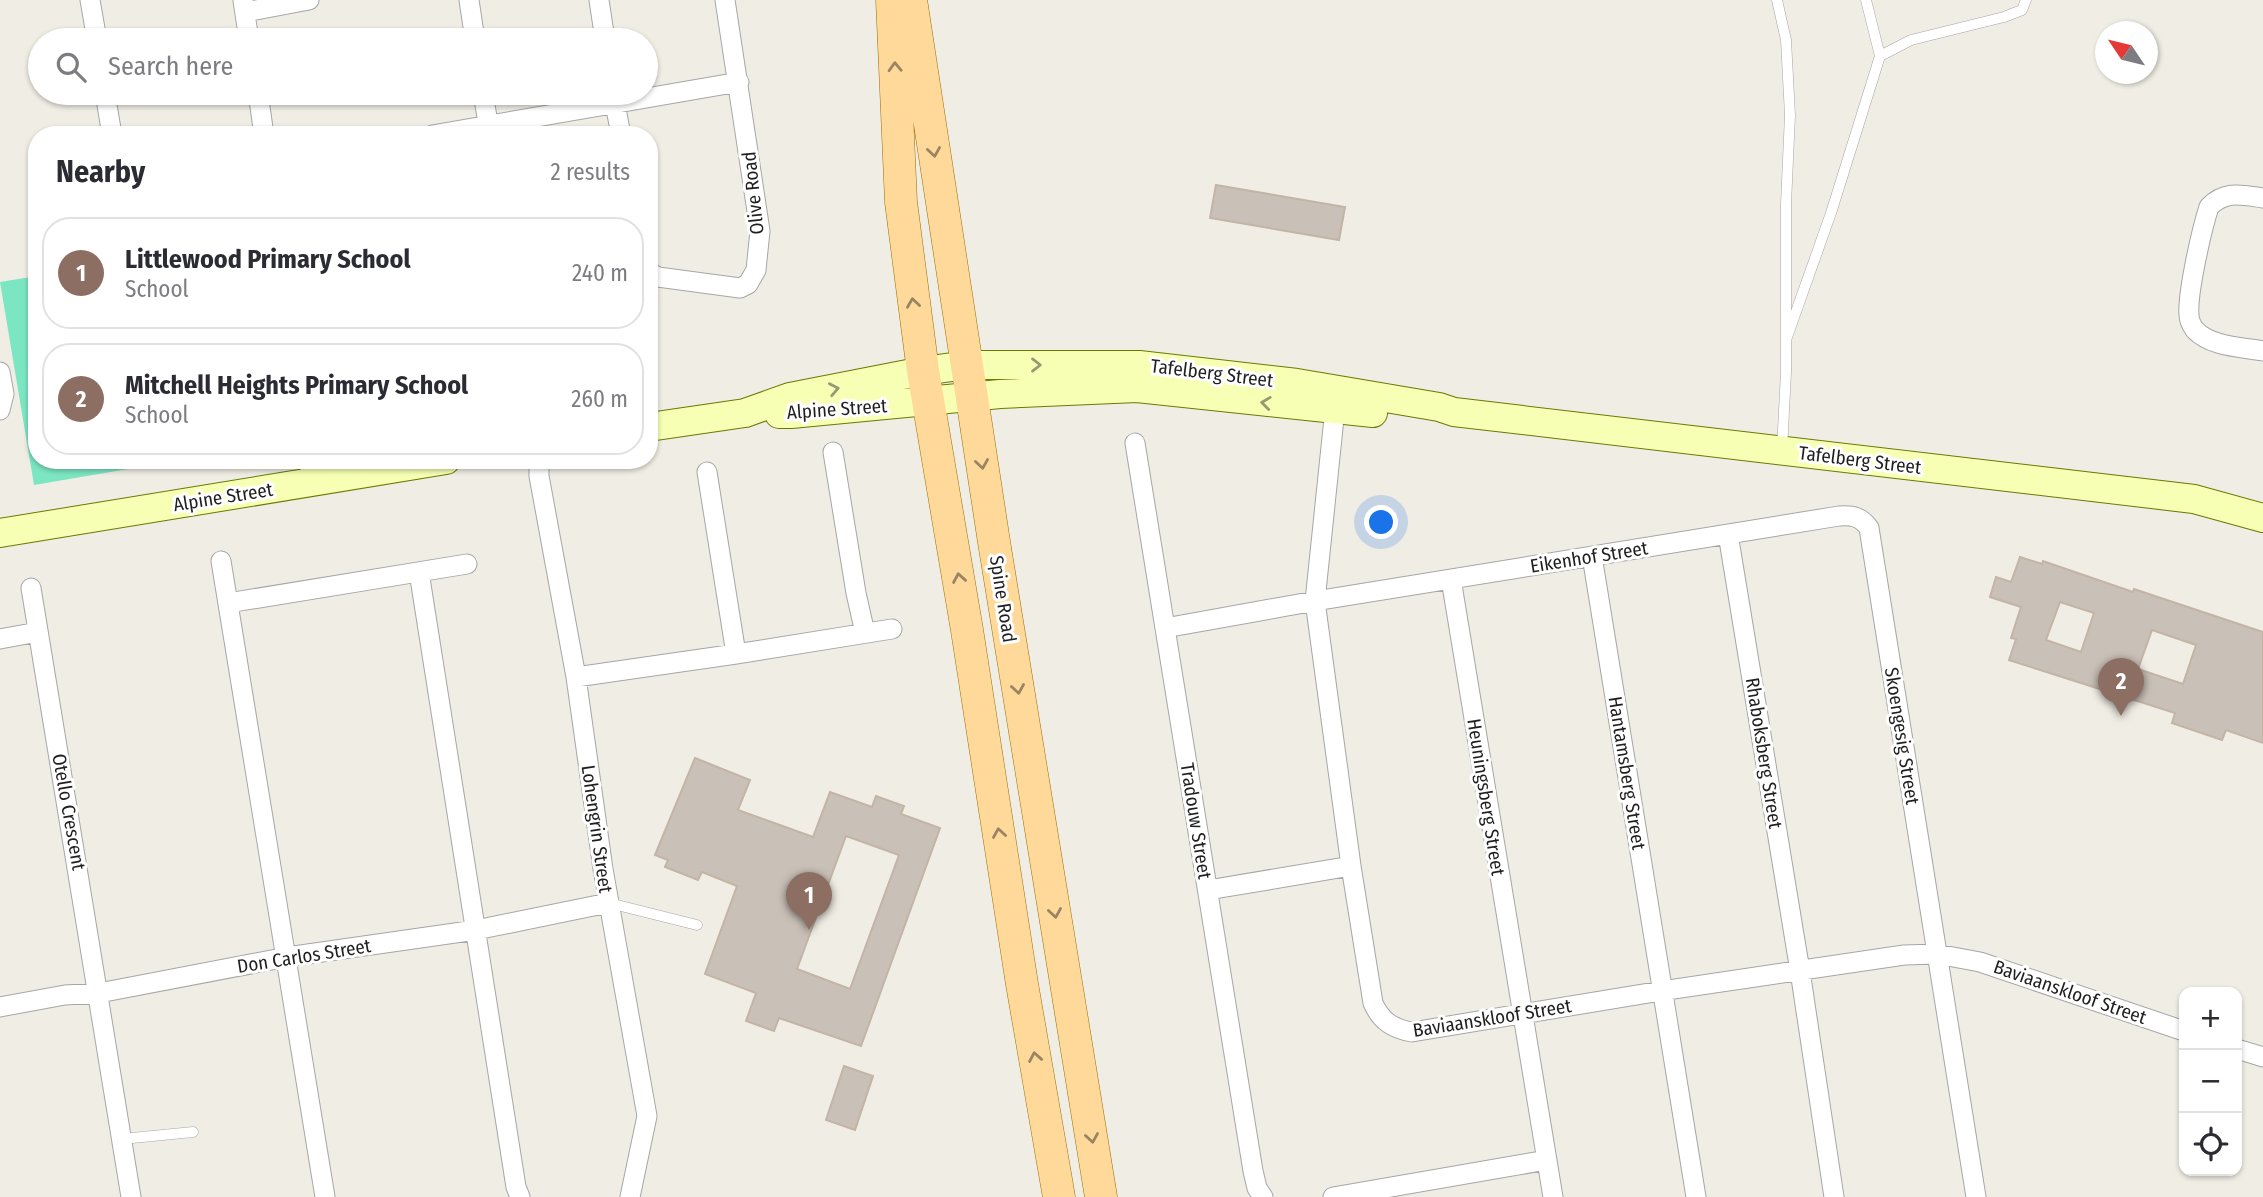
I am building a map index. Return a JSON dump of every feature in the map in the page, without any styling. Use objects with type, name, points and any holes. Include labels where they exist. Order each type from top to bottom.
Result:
[{"type":"main road","name":"Spine Road","points":[[892,0],[901,202],[923,371],[1059,1197]]},
{"type":"main road","name":"Spine Road","points":[[911,0],[1101,1197]]},
{"type":"street","points":[[90,0],[95,28]]},
{"type":"street","points":[[247,28],[244,6],[309,0]]},
{"type":"street","points":[[469,0],[473,28]]},
{"type":"street","points":[[599,0],[603,28]]},
{"type":"street","name":"Olive Road","points":[[658,277],[740,288],[748,284],[756,270],[760,231],[725,0]]},
{"type":"street","points":[[658,92],[739,82]]},
{"type":"street","points":[[107,105],[110,126]]},
{"type":"street","points":[[260,105],[263,126]]},
{"type":"street","points":[[485,105],[488,126]]},
{"type":"street","points":[[504,126],[584,105]]},
{"type":"street","points":[[615,105],[619,126]]},
{"type":"street","points":[[2263,198],[2225,195],[2209,207],[2189,301],[2189,319],[2195,329],[2207,339],[2263,351]]},
{"type":"street","name":"Tafelberg Street","points":[[923,371],[967,365],[1139,365],[1297,383],[1335,400]]},
{"type":"street","name":"Alpine Street","points":[[658,426],[745,412],[790,397],[923,371]]},
{"type":"street","points":[[0,372],[4,394],[0,410]]},
{"type":"street","name":"Tafelberg Street","points":[[929,401],[972,396],[1137,388],[1335,400],[1437,418],[1454,412],[2194,499],[2263,518]]},
{"type":"street","name":"Baviaanskloof Street","points":[[1335,400],[1315,601],[1351,866],[1373,1003],[1385,1022],[1400,1031],[1412,1032],[1661,990],[1904,955],[1937,954],[1980,962],[2179,1029]]},
{"type":"street","name":"Alpine Street","points":[[745,412],[791,414],[929,401]]},
{"type":"street","name":"Tradouw Street","points":[[1135,443],[1253,1171],[1257,1188],[1263,1197]]},
{"type":"street","points":[[833,452],[865,633]]},
{"type":"street","name":"Alpine Street","points":[[0,533],[306,472],[341,469]]},
{"type":"street","name":"Lohengrin Street","points":[[539,469],[576,677],[608,902],[647,1116],[630,1197]]},
{"type":"street","points":[[707,472],[736,654]]},
{"type":"street","name":"Eikenhof Street","points":[[1165,628],[1839,516],[1850,515],[1863,519]]},
{"type":"street","name":"Skoengesig Street","points":[[1863,519],[1869,528],[1976,1197]]},
{"type":"street","name":"Rhaboksberg Street","points":[[1728,534],[1800,971],[1834,1197]]},
{"type":"street","name":"Hantamsberg Street","points":[[1592,556],[1696,1197]]},
{"type":"street","points":[[221,561],[325,1197]]},
{"type":"street","points":[[228,603],[467,564]]},
{"type":"street","points":[[419,572],[516,1186],[520,1197]]},
{"type":"street","name":"Heuningsberg Street","points":[[1451,579],[1553,1197]]},
{"type":"street","name":"Otello Crescent","points":[[31,588],[131,1197]]},
{"type":"street","points":[[576,677],[892,629]]},
{"type":"street","points":[[0,639],[38,632]]},
{"type":"street","points":[[1208,890],[1351,866]]},
{"type":"street","name":"Don Carlos Street","points":[[0,1007],[65,995],[99,993],[287,957],[476,930],[608,902]]},
{"type":"street","points":[[2240,1050],[2263,1057]]},
{"type":"street","points":[[1334,1197],[1547,1160]]},
{"type":"lane","points":[[1777,0],[1786,40],[1790,115],[1782,451]]},
{"type":"lane","points":[[1786,340],[1831,213],[1880,56],[1866,0]]},
{"type":"lane","points":[[1880,56],[1911,40],[2004,17],[2022,10],[2026,0]]},
{"type":"lane","points":[[608,902],[697,925]]},
{"type":"lane","points":[[122,1139],[193,1132]]},
{"type":"green space","points":[[28,277],[28,449],[0,282]]},
{"type":"green space","points":[[31,469],[128,469],[34,485]]},
{"type":"building","points":[[1216,185],[1345,207],[1339,240],[1210,218]]},
{"type":"building","points":[[2020,557],[2042,564],[2043,561],[2263,632],[2263,743],[2226,730],[2222,740],[2172,723],[2175,713],[2009,660],[2016,639],[2011,638],[2021,607],[1990,597],[1996,577],[2011,582]],"holes":[[[2060,602],[2094,613],[2081,652],[2046,640]],[[2152,630],[2196,645],[2183,684],[2138,669]]]},
{"type":"building","points":[[695,758],[750,780],[738,810],[813,837],[830,792],[872,807],[876,796],[904,806],[901,814],[940,828],[861,1046],[779,1018],[774,1031],[746,1021],[756,993],[705,974],[737,886],[702,872],[698,880],[665,867],[668,860],[655,855]],"holes":[[[846,836],[899,855],[850,989],[797,969]]]},
{"type":"building","points":[[844,1066],[873,1076],[855,1130],[826,1120]]},
{"type":"place","name":"Mitchell Heights Primary School","points":[[2121,716]]},
{"type":"place","name":"Littlewood Primary School","points":[[809,930]]}]
